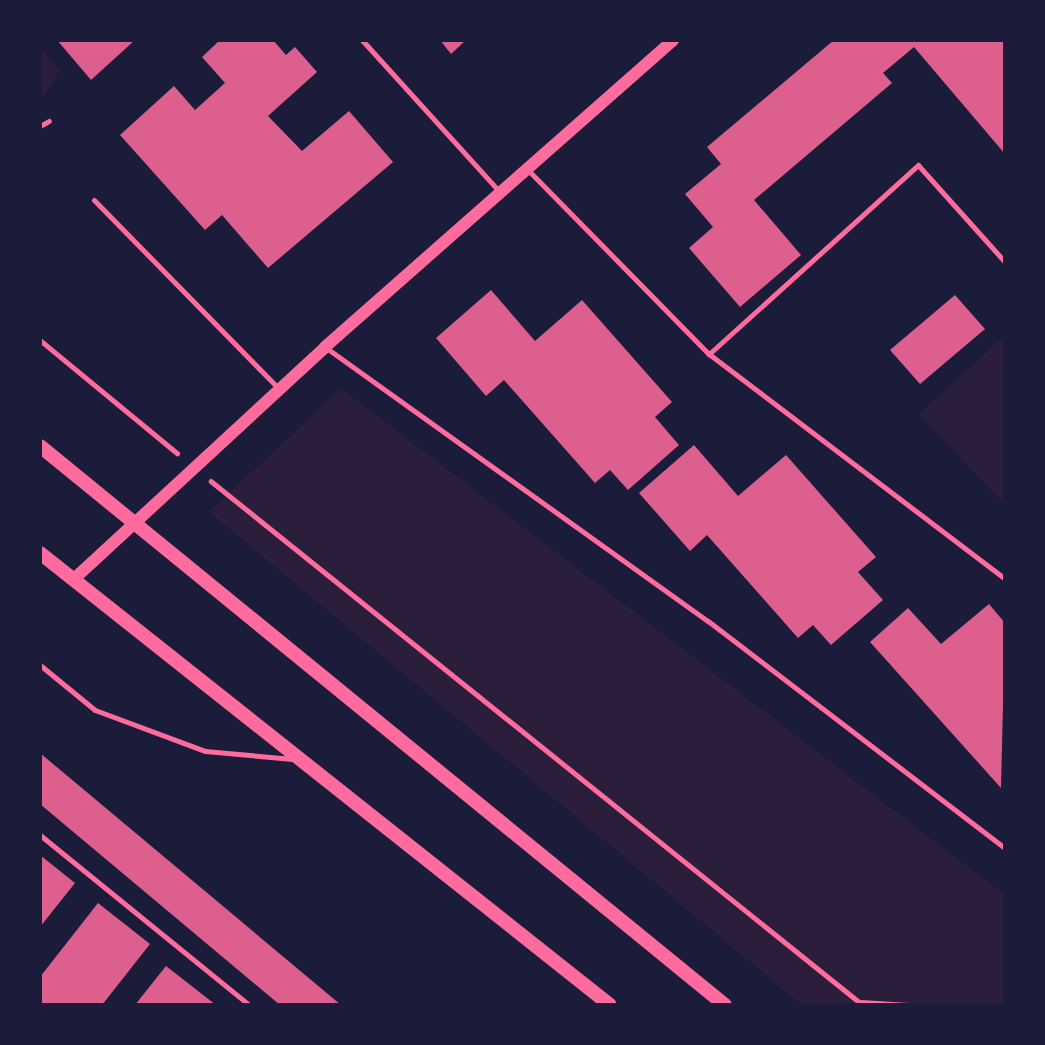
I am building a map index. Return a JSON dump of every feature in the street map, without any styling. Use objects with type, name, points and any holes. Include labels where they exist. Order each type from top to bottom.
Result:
[{"type":"main road","points":[[40,446],[725,1005]]},
{"type":"main road","points":[[40,553],[610,1005]]},
{"type":"street","points":[[74,579],[325,347],[673,40]]},
{"type":"lane","points":[[362,40],[500,192]]},
{"type":"lane","points":[[709,354],[918,165],[1005,262]]},
{"type":"lane","points":[[527,169],[709,354],[1005,579]]},
{"type":"lane","points":[[94,200],[279,389]]},
{"type":"lane","points":[[325,347],[708,621],[1005,848]]},
{"type":"lane","points":[[40,665],[95,710],[205,751],[302,760]]},
{"type":"lane","points":[[40,835],[249,1005]]},
{"type":"path","points":[[40,126],[49,121]]},
{"type":"path","points":[[40,340],[862,1004],[909,1005]]},
{"type":"shaded area","points":[[40,47],[60,71],[42,99],[40,97]]},
{"type":"shaded area","points":[[1005,335],[1005,505],[919,414]]},
{"type":"shaded area","points":[[341,388],[1005,895],[1005,1005],[802,1005],[209,512]]},
{"type":"building","points":[[57,40],[135,40],[91,80]]},
{"type":"building","points":[[220,40],[273,40],[286,55],[295,47],[317,72],[268,116],[302,151],[349,111],[393,162],[268,268],[222,215],[205,230],[120,135],[174,86],[195,110],[225,83],[202,57]]},
{"type":"building","points":[[440,40],[466,40],[451,54]]},
{"type":"building","points":[[834,40],[1005,40],[1005,154],[914,47],[883,73],[892,83],[754,200],[801,255],[740,307],[689,248],[713,227],[685,194],[721,164],[707,147]]},
{"type":"building","points":[[491,290],[535,341],[582,300],[672,402],[655,417],[679,445],[628,490],[610,470],[595,483],[504,380],[486,396],[436,338]]},
{"type":"building","points":[[955,295],[985,329],[920,384],[890,350]]},
{"type":"building","points":[[694,445],[738,496],[786,455],[876,557],[858,572],[883,600],[831,645],[813,625],[798,638],[707,535],[690,551],[639,493]]},
{"type":"building","points":[[989,604],[1005,623],[1001,788],[870,642],[908,608],[941,644]]},
{"type":"building","points":[[40,753],[341,1005],[280,1005],[40,804]]},
{"type":"building","points":[[40,855],[75,883],[40,927]]},
{"type":"building","points":[[98,903],[150,944],[102,1005],[40,1005],[40,977]]},
{"type":"building","points":[[166,966],[216,1005],[135,1005]]}]
